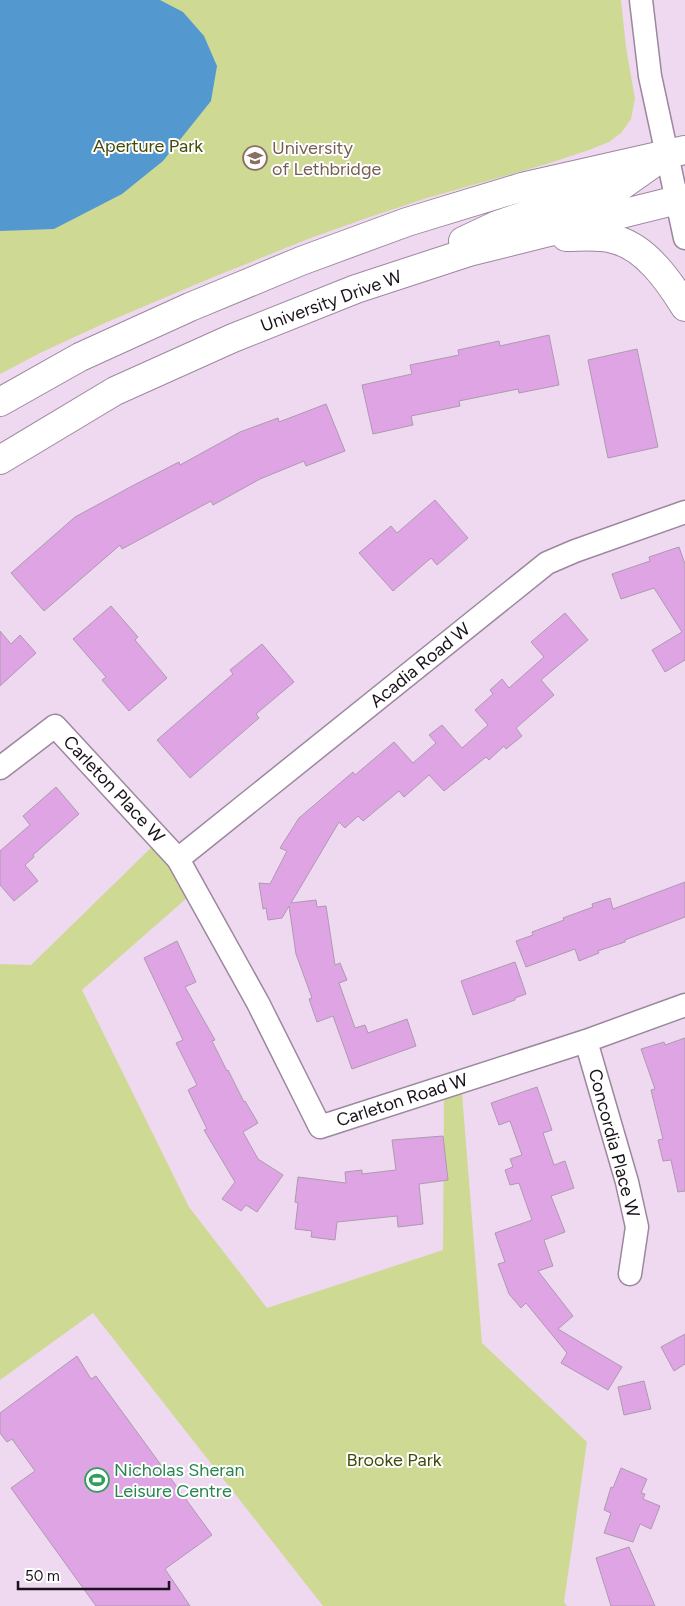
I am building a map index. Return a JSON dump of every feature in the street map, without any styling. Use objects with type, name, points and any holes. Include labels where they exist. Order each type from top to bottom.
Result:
[{"type":"main road","points":[[356,289],[497,225],[621,186],[676,152]]},
{"type":"main road","points":[[0,402],[80,357],[190,307],[301,261],[407,222],[522,187],[676,152]]},
{"type":"main road","name":"University Drive W","points":[[0,460],[115,391],[233,338],[356,289],[469,252],[682,195]]},
{"type":"main road","points":[[527,237],[594,236],[614,239],[633,248],[652,263],[672,284],[685,307]]},
{"type":"street","points":[[641,0],[650,76],[676,152],[685,238]]},
{"type":"street","name":"Acadia Road W","points":[[178,859],[547,564],[575,551],[685,512]]},
{"type":"street","name":"Carleton Place W","points":[[0,768],[55,726],[178,859]]},
{"type":"street","name":"Carleton Road W","points":[[178,859],[258,1003],[320,1127],[586,1041],[685,1005]]},
{"type":"street","name":"Concordia Place W","points":[[586,1041],[627,1182],[637,1227],[630,1274]]},
{"type":"green space","name":"Aperture Park","points":[[0,0],[621,0],[626,47],[635,99],[631,119],[621,133],[609,142],[550,163],[427,198],[308,239],[105,323],[0,374]]},
{"type":"green space","name":"Brooke Park","points":[[160,839],[196,890],[82,990],[189,1207],[267,1308],[443,1250],[444,1087],[461,1081],[482,1343],[587,1442],[564,1602],[567,1606],[323,1606],[93,1313],[0,1380],[0,964],[31,965]]},
{"type":"water","points":[[0,0],[160,0],[183,12],[204,36],[217,66],[211,101],[163,161],[122,194],[54,229],[0,231]]},
{"type":"building","points":[[549,335],[559,385],[519,393],[518,389],[459,401],[460,406],[411,416],[413,425],[373,434],[362,385],[412,374],[410,365],[459,355],[458,350],[499,341],[500,346]]},
{"type":"building","points":[[637,349],[658,447],[608,458],[588,360]]},
{"type":"building","points":[[326,404],[345,451],[306,466],[304,461],[260,479],[213,505],[211,501],[122,549],[120,545],[44,611],[11,573],[75,517],[134,485],[179,462],[180,465],[240,432],[278,418],[279,422]]},
{"type":"building","points":[[435,500],[468,538],[437,565],[431,558],[393,591],[359,553],[391,526],[397,533]]},
{"type":"building","points":[[679,547],[685,564],[685,660],[665,672],[652,650],[682,632],[654,588],[621,599],[612,574],[650,561],[649,557]]},
{"type":"building","points":[[111,606],[138,637],[135,640],[167,678],[129,711],[102,680],[106,677],[73,639]]},
{"type":"building","points":[[565,613],[588,640],[541,680],[554,695],[516,728],[522,736],[506,749],[504,746],[489,760],[486,757],[444,791],[429,775],[404,797],[399,791],[363,821],[358,816],[345,828],[339,822],[291,903],[316,900],[317,907],[326,906],[335,965],[340,963],[347,980],[339,983],[355,1028],[365,1025],[368,1033],[407,1019],[416,1046],[352,1069],[333,1016],[317,1022],[309,999],[312,998],[296,954],[289,906],[282,918],[268,920],[266,908],[263,909],[259,883],[270,884],[287,851],[280,848],[299,818],[353,772],[355,775],[394,742],[413,763],[436,743],[429,735],[442,725],[462,748],[488,725],[475,710],[493,694],[490,690],[502,679],[509,688],[544,657],[531,642]]},
{"type":"building","points":[[0,631],[11,644],[20,635],[36,653],[0,686]]},
{"type":"building","points":[[262,644],[294,682],[256,714],[259,718],[190,778],[157,740],[233,674],[230,670]]},
{"type":"building","points":[[56,787],[79,814],[33,855],[34,857],[25,865],[38,881],[14,901],[0,885],[0,851],[30,825],[23,816]]},
{"type":"building","points":[[685,882],[685,917],[598,951],[599,953],[579,961],[575,949],[526,967],[516,941],[533,935],[532,932],[564,920],[563,918],[593,907],[592,904],[610,898],[613,909]]},
{"type":"building","points":[[177,941],[196,982],[185,987],[215,1040],[212,1041],[227,1071],[258,1123],[243,1132],[258,1159],[283,1175],[257,1212],[246,1205],[241,1211],[222,1199],[235,1182],[204,1130],[207,1129],[188,1090],[197,1085],[176,1043],[183,1040],[144,958]]},
{"type":"building","points":[[515,962],[526,994],[515,998],[515,1000],[473,1015],[461,981]]},
{"type":"building","points":[[685,1038],[685,1191],[678,1192],[671,1160],[663,1161],[658,1140],[663,1139],[651,1090],[655,1089],[641,1049],[664,1042],[665,1045]]},
{"type":"building","points":[[537,1087],[552,1130],[543,1133],[554,1165],[565,1161],[574,1188],[551,1196],[565,1232],[544,1240],[553,1266],[538,1271],[573,1316],[558,1329],[622,1367],[608,1390],[561,1363],[567,1353],[526,1303],[521,1308],[509,1294],[498,1264],[505,1262],[495,1233],[532,1220],[519,1183],[510,1185],[505,1170],[513,1167],[510,1159],[522,1155],[510,1121],[499,1125],[491,1103]]},
{"type":"building","points":[[443,1136],[448,1180],[419,1184],[423,1224],[398,1227],[397,1216],[337,1222],[335,1240],[311,1237],[312,1231],[295,1229],[298,1203],[295,1202],[298,1177],[346,1183],[345,1172],[362,1170],[362,1174],[396,1170],[392,1140]]},
{"type":"building","points":[[685,1334],[685,1364],[674,1371],[661,1347]]},
{"type":"building","name":"Nicholas Sheran Leisure Centre","points":[[77,1356],[91,1379],[96,1376],[212,1535],[165,1569],[190,1606],[96,1606],[11,1488],[35,1471],[12,1439],[7,1442],[0,1433],[0,1413]]},
{"type":"building","points":[[644,1381],[651,1409],[624,1415],[618,1387]]},
{"type":"building","points":[[621,1468],[647,1479],[641,1493],[645,1494],[643,1499],[660,1506],[651,1529],[640,1524],[633,1542],[604,1533],[611,1513],[604,1510],[611,1487],[613,1488]]},
{"type":"building","points":[[629,1547],[655,1606],[611,1606],[596,1558]]},
{"type":"place","name":"University of Lethbridge","points":[[255,158]]},
{"type":"place","name":"Nicholas Sheran Leisure Centre","points":[[97,1480]]}]
